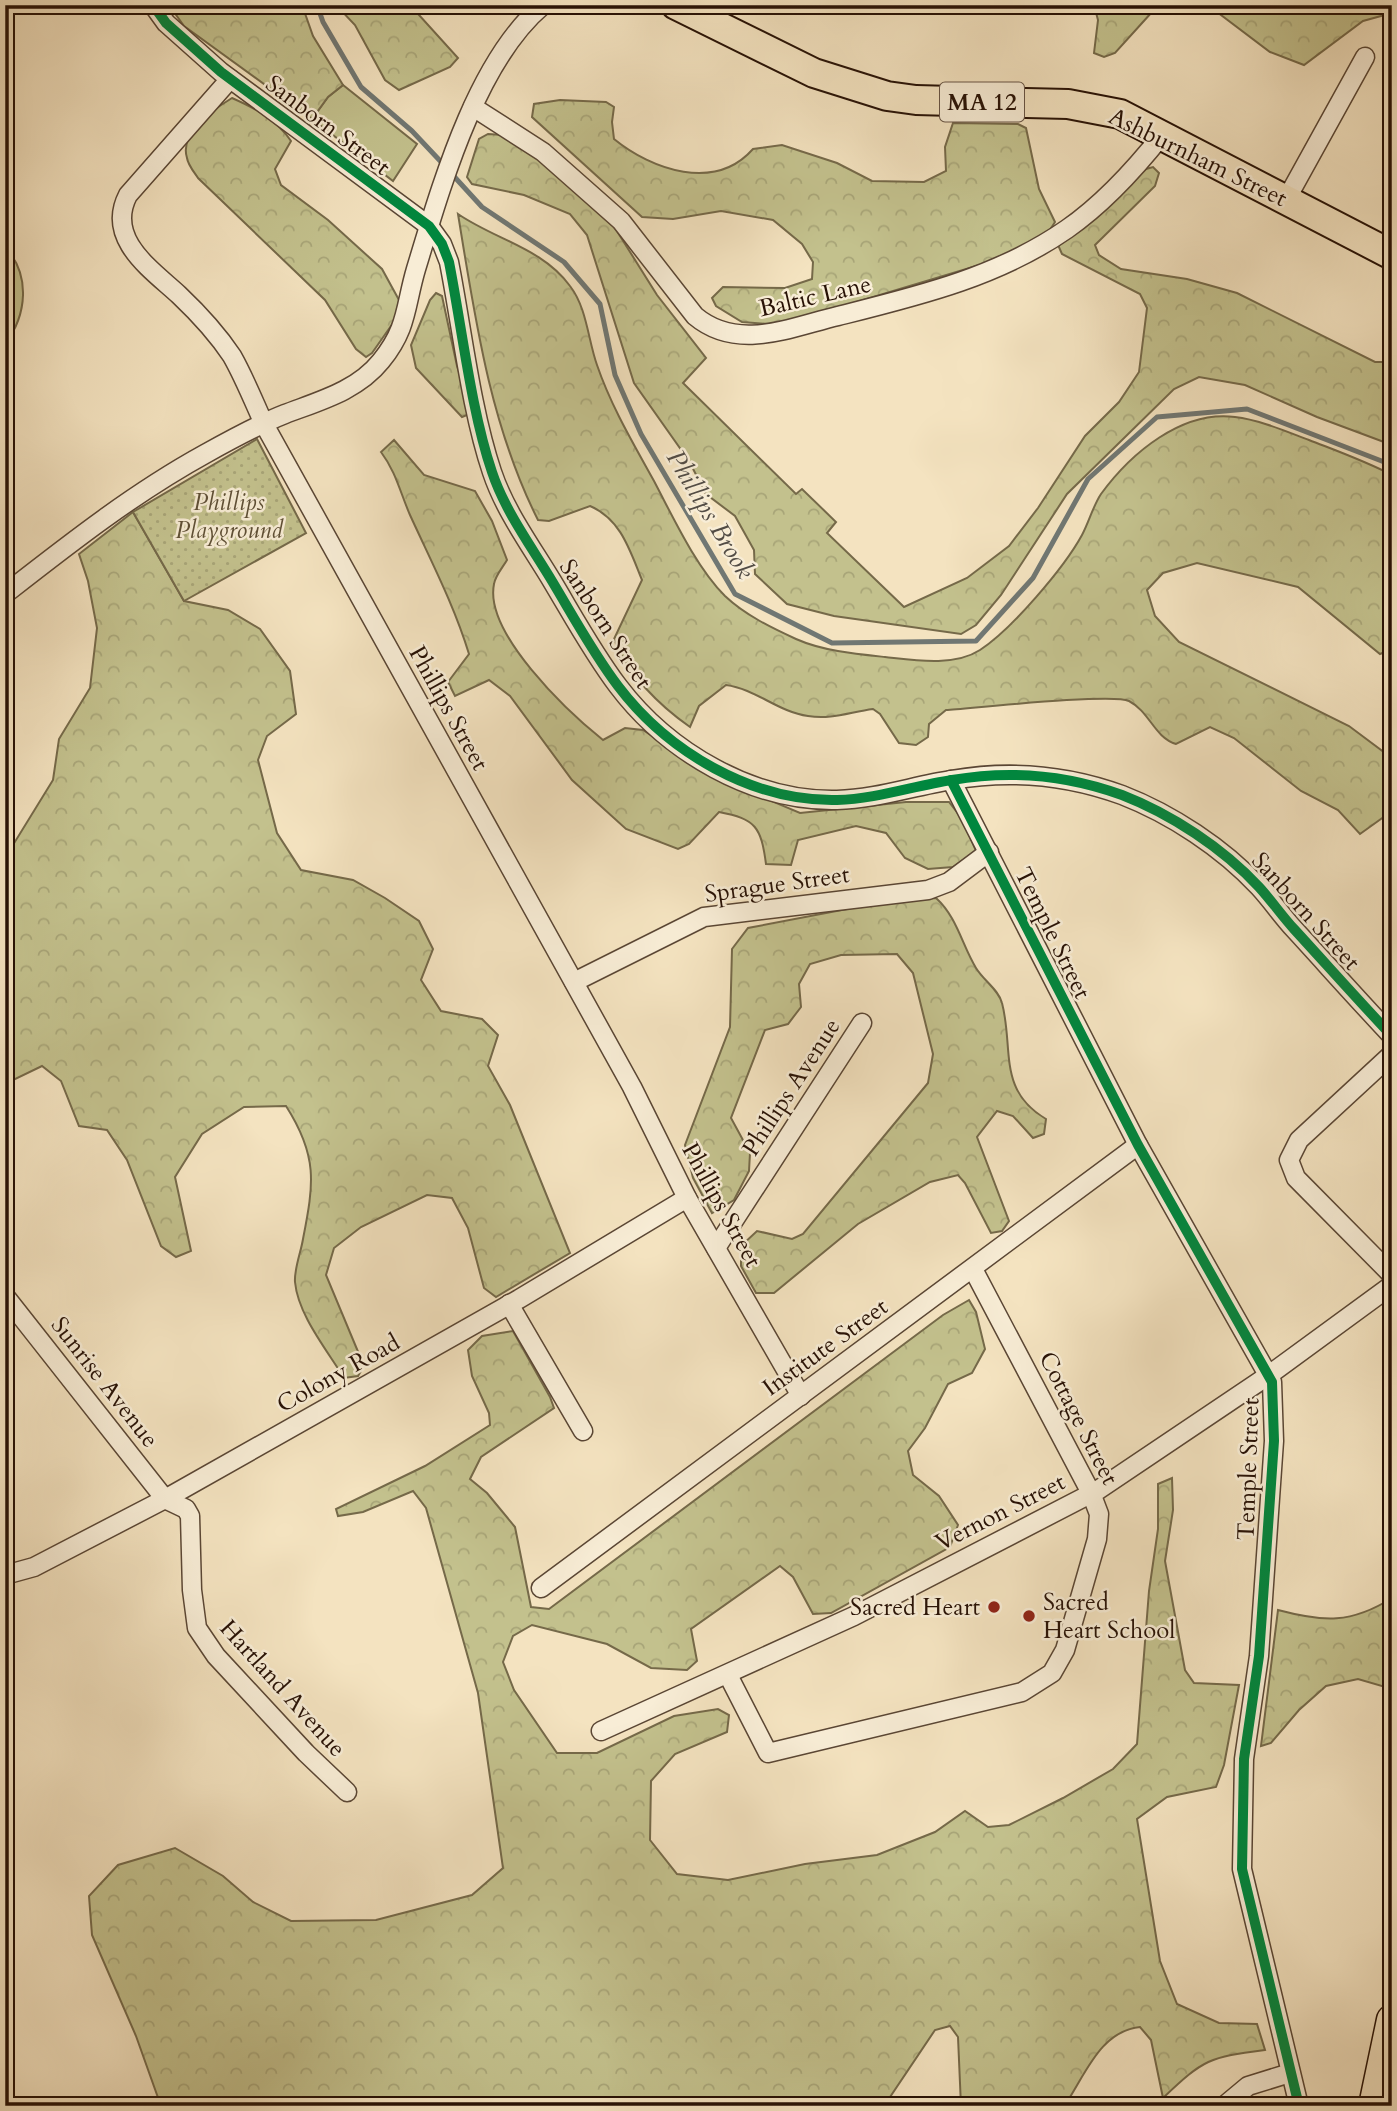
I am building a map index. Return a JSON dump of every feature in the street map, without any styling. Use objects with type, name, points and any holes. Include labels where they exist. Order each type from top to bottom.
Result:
[{"type":"highway","points":[[1374,2106],[1392,2020]]},
{"type":"main road","name":"Ashburnham Street","points":[[676,5],[814,73],[868,91],[916,100],[1087,107],[1120,114],[1392,255]]},
{"type":"street","name":"Sanborn Street","points":[[153,5],[166,23],[230,79],[429,226],[442,244],[449,262],[486,453],[500,492],[606,670],[639,712],[716,769],[769,792],[839,800],[897,792],[951,780],[994,775],[1036,775],[1119,794],[1174,821],[1232,862],[1258,886],[1392,1037]]},
{"type":"street","points":[[5,594],[131,500],[201,456],[264,424],[330,398],[351,387],[379,364],[407,316],[415,274],[429,226],[473,107],[499,57],[543,5]]},
{"type":"street","points":[[1286,200],[1366,57]]},
{"type":"street","name":"Phillips Street","points":[[230,79],[124,201],[122,219],[125,236],[138,257],[180,296],[232,356],[264,424],[632,1087],[687,1198],[802,1395]]},
{"type":"street","name":"Baltic Lane","points":[[473,107],[543,152],[592,193],[621,221],[679,297],[701,321],[720,330],[740,334],[786,331],[905,301],[993,270],[1067,229],[1142,160],[1162,135]]},
{"type":"street","name":"Temple Street","points":[[951,780],[1138,1145],[1240,1329],[1269,1375],[1275,1398],[1275,1441],[1259,1656],[1240,1807],[1242,1869],[1299,2106]]},
{"type":"street","name":"Sprague Street","points":[[574,982],[704,917],[928,890],[949,882],[989,852]]},
{"type":"street","name":"Phillips Avenue","points":[[716,1248],[862,1023]]},
{"type":"street","points":[[1392,1054],[1299,1140],[1289,1160],[1296,1178],[1392,1275]]},
{"type":"street","name":"Institute Street","points":[[541,1588],[1138,1145]]},
{"type":"street","name":"Colony Road","points":[[5,1575],[34,1567],[165,1499],[509,1304],[687,1198]]},
{"type":"street","name":"Cottage Street","points":[[728,1675],[768,1753],[1023,1692],[1043,1681],[1056,1669],[1094,1551],[1099,1514],[1091,1493],[974,1269]]},
{"type":"street","name":"Vernon Street","points":[[601,1731],[854,1616],[1091,1493],[1269,1375],[1392,1285]]},
{"type":"street","name":"Sunrise Avenue","points":[[5,1296],[165,1499]]},
{"type":"street","points":[[509,1304],[583,1431]]},
{"type":"street","name":"Hartland Avenue","points":[[165,1499],[186,1509],[190,1516],[192,1590],[197,1628],[216,1656],[306,1753],[347,1792]]},
{"type":"street","points":[[1224,2106],[1248,2085],[1290,2073]]},
{"type":"green space","points":[[169,5],[302,5],[313,36],[343,85],[328,97],[312,119],[184,26]]},
{"type":"green space","points":[[336,5],[410,5],[458,58],[450,67],[399,90],[385,80],[355,25]]},
{"type":"green space","points":[[1094,5],[1392,5],[1392,13],[1363,21],[1304,65],[1270,52],[1213,9],[1176,7],[1152,12],[1115,53],[1104,57],[1094,53],[1098,20]]},
{"type":"green space","points":[[343,85],[417,144],[393,181],[312,119],[328,97]]},
{"type":"green space","points":[[232,98],[265,115],[291,141],[275,169],[281,185],[328,220],[382,269],[399,300],[398,316],[372,353],[366,357],[356,349],[325,300],[198,178],[190,166],[186,149],[193,131],[216,108]]},
{"type":"green space","points":[[560,100],[606,102],[614,107],[614,139],[646,160],[684,172],[702,173],[721,170],[738,162],[753,149],[782,145],[837,163],[872,181],[924,182],[946,171],[945,147],[953,123],[1018,124],[1026,128],[1039,189],[1055,222],[1046,236],[983,264],[780,325],[742,322],[716,306],[712,298],[723,287],[785,288],[812,279],[813,262],[802,244],[773,220],[721,211],[673,219],[642,217],[532,117],[534,104]]},
{"type":"green space","points":[[488,134],[503,135],[536,156],[615,228],[657,295],[706,358],[683,383],[796,494],[802,489],[836,522],[827,533],[904,607],[967,578],[1009,546],[1038,508],[1085,436],[1119,402],[1139,372],[1147,308],[1140,294],[1062,254],[1058,245],[1146,169],[1153,167],[1159,173],[1155,186],[1095,245],[1099,255],[1121,269],[1187,279],[1237,293],[1375,362],[1392,362],[1392,445],[1317,417],[1245,385],[1199,377],[1174,389],[1067,494],[1001,595],[976,625],[961,634],[834,616],[787,604],[755,574],[754,550],[735,516],[706,494],[689,461],[634,383],[587,235],[570,214],[524,195],[472,184],[467,177],[479,139]]},
{"type":"green space","points":[[458,214],[546,262],[570,286],[580,304],[597,365],[616,410],[677,526],[704,571],[725,596],[741,609],[796,639],[817,646],[863,655],[933,661],[958,659],[980,650],[1021,614],[1050,581],[1074,549],[1101,494],[1127,464],[1159,437],[1196,420],[1235,417],[1254,421],[1340,452],[1392,475],[1392,649],[1380,654],[1298,587],[1197,563],[1163,573],[1147,590],[1155,616],[1179,642],[1349,726],[1389,756],[1392,762],[1392,811],[1360,834],[1338,810],[1301,791],[1234,738],[1210,727],[1176,744],[1162,736],[1136,706],[1129,701],[1118,699],[946,710],[929,724],[928,737],[916,745],[899,743],[880,714],[873,709],[833,716],[808,716],[726,685],[699,706],[690,727],[667,709],[636,677],[614,639],[642,580],[617,527],[590,506],[549,521],[538,520],[521,484],[486,370]]},
{"type":"green space","points":[[5,247],[19,270],[23,295],[18,321],[5,344]]},
{"type":"green space","points":[[436,293],[442,296],[457,366],[469,402],[467,415],[462,417],[416,368],[411,345],[430,300]]},
{"type":"green space","name":"Phillips Playground","points":[[257,439],[306,533],[184,601],[133,512]]},
{"type":"green space","points":[[394,440],[424,475],[475,491],[492,521],[507,560],[494,584],[494,604],[502,625],[515,648],[550,691],[603,740],[625,728],[643,730],[712,776],[800,813],[906,802],[949,802],[963,820],[976,851],[953,867],[928,869],[905,858],[886,833],[856,826],[798,840],[791,865],[766,864],[762,841],[754,827],[741,818],[719,812],[689,844],[678,849],[626,829],[572,780],[510,696],[489,680],[455,696],[448,682],[469,654],[449,601],[394,475],[381,452]]},
{"type":"green space","points":[[133,512],[184,601],[228,610],[260,629],[290,671],[296,714],[267,736],[258,760],[277,833],[301,870],[353,880],[419,921],[433,949],[421,980],[441,1011],[482,1019],[498,1035],[488,1066],[510,1105],[570,1253],[496,1297],[484,1288],[468,1228],[452,1198],[427,1195],[361,1227],[334,1248],[326,1275],[364,1366],[358,1376],[344,1378],[314,1332],[297,1294],[296,1272],[309,1202],[311,1170],[304,1140],[286,1106],[244,1107],[202,1134],[175,1177],[191,1251],[176,1257],[161,1246],[127,1160],[107,1130],[79,1126],[61,1081],[42,1066],[5,1084],[5,847],[13,845],[53,780],[59,739],[90,688],[97,628],[88,581],[79,554]]},
{"type":"green space","points":[[936,898],[954,922],[976,968],[1000,998],[1014,1082],[1031,1108],[1046,1119],[1044,1134],[1033,1138],[1013,1116],[997,1111],[977,1137],[1009,1221],[1002,1231],[991,1233],[965,1183],[958,1175],[930,1182],[858,1224],[774,1293],[756,1293],[741,1266],[741,1246],[757,1231],[792,1239],[803,1234],[928,1083],[933,1054],[913,973],[897,954],[841,955],[810,964],[799,984],[801,1007],[788,1024],[765,1030],[731,1118],[750,1153],[749,1171],[734,1200],[712,1213],[693,1178],[685,1145],[730,1027],[732,949],[748,928],[889,901]]},
{"type":"green space","points":[[969,1300],[976,1312],[985,1349],[972,1373],[948,1384],[925,1428],[908,1451],[913,1475],[939,1496],[958,1525],[950,1547],[831,1613],[813,1614],[793,1577],[780,1566],[691,1629],[697,1661],[687,1670],[651,1668],[607,1644],[532,1625],[513,1636],[503,1662],[514,1690],[557,1753],[597,1753],[674,1716],[718,1709],[729,1715],[727,1732],[675,1754],[651,1781],[650,1840],[677,1874],[728,1880],[805,1864],[877,1855],[935,1832],[965,1811],[988,1827],[1009,1825],[1113,1769],[1137,1744],[1149,1591],[1158,1529],[1158,1484],[1172,1478],[1173,1510],[1165,1561],[1185,1670],[1194,1683],[1239,1685],[1224,1765],[1216,1787],[1167,1797],[1137,1819],[1160,1961],[1177,2004],[1219,2023],[1257,2024],[1265,2050],[1231,2055],[1208,2062],[1188,2075],[1163,2098],[1151,2040],[1140,2027],[1127,2030],[1106,2043],[1090,2063],[1070,2097],[1073,2106],[961,2106],[958,2037],[950,2026],[935,2030],[884,2106],[161,2106],[136,2036],[92,1935],[89,1896],[118,1865],[175,1848],[223,1876],[253,1902],[291,1921],[376,1920],[472,1895],[503,1868],[478,1693],[426,1508],[413,1491],[363,1512],[338,1516],[336,1509],[425,1466],[490,1425],[489,1413],[472,1376],[468,1350],[482,1336],[513,1331],[554,1408],[481,1457],[470,1479],[487,1493],[515,1527],[531,1607],[549,1609],[943,1315]]},
{"type":"green space","points":[[1392,1598],[1392,1689],[1358,1679],[1326,1686],[1299,1710],[1271,1743],[1261,1746],[1278,1610],[1309,1617],[1336,1618],[1363,1613]]},
{"type":"waterway","name":"Phillips Brook","points":[[317,5],[323,22],[361,87],[412,131],[444,165]]},
{"type":"waterway","name":"Phillips Brook","points":[[450,172],[482,207],[564,262],[600,304],[615,375],[641,434],[735,594],[832,643],[976,641],[1033,578],[1088,479],[1157,417],[1247,409],[1392,465]]},
{"type":"cycle path","points":[[153,5],[166,23],[221,72],[429,226],[442,244],[449,262],[478,422],[497,486],[519,528],[600,661],[638,710],[661,732],[687,752],[744,782],[774,792],[806,798],[852,799],[952,780],[995,775],[1059,779],[1122,795],[1177,822],[1213,846],[1245,873],[1392,1036]]},
{"type":"cycle path","points":[[951,780],[1138,1145],[1272,1382],[1274,1441],[1259,1656],[1244,1759],[1242,1869],[1299,2106]]},
{"type":"place","name":"Sacred Heart","points":[[994,1607]]},
{"type":"place","name":"Sacred Heart School","points":[[1029,1616]]}]
